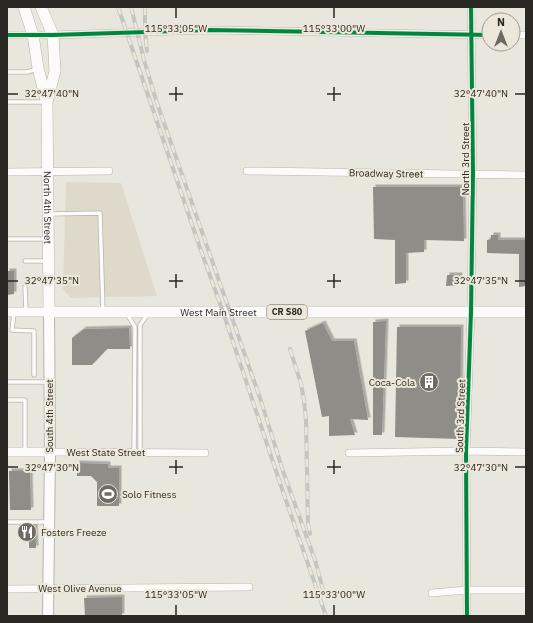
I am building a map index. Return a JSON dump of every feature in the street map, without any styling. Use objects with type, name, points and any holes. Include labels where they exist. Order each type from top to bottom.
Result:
[{"type":"main road","name":"North 4th Street","points":[[24,7],[33,35],[38,68],[47,102]]},
{"type":"main road","name":"North 4th Street","points":[[41,7],[53,35],[54,71],[47,102],[49,312]]},
{"type":"main road","name":"West Main Street","points":[[49,312],[526,312]]},
{"type":"main road","name":"South 4th Street","points":[[48,616],[50,452],[49,312]]},
{"type":"street","name":"North 3rd Street","points":[[471,7],[473,174],[471,312]]},
{"type":"street","points":[[7,35],[209,30],[481,35]]},
{"type":"street","points":[[7,172],[109,171]]},
{"type":"street","name":"Broadway Street","points":[[246,171],[526,176]]},
{"type":"street","name":"West Main Street","points":[[11,312],[49,312]]},
{"type":"street","name":"South 3rd Street","points":[[467,616],[466,451],[471,312]]},
{"type":"street","points":[[349,453],[466,451],[526,452]]},
{"type":"street","name":"West State Street","points":[[7,452],[205,453]]},
{"type":"street","name":"West Olive Avenue","points":[[7,589],[249,587]]},
{"type":"street","points":[[432,593],[467,590],[526,590]]},
{"type":"lane","points":[[7,72],[27,72],[38,68]]},
{"type":"lane","points":[[7,102],[47,102]]},
{"type":"lane","points":[[48,214],[100,212],[103,312]]},
{"type":"lane","points":[[7,239],[48,239]]},
{"type":"lane","points":[[25,261],[48,261]]},
{"type":"lane","points":[[24,287],[26,312]]},
{"type":"lane","points":[[11,312],[12,330],[34,331],[34,375]]},
{"type":"lane","points":[[126,312],[135,327],[137,452]]},
{"type":"lane","points":[[137,452],[140,325],[149,312]]},
{"type":"lane","points":[[7,382],[49,382]]},
{"type":"lane","points":[[7,400],[25,400],[25,452]]},
{"type":"lane","points":[[7,522],[49,522]]},
{"type":"shaded area","points":[[66,182],[121,183],[157,296],[71,298],[63,289]]},
{"type":"building","points":[[373,187],[463,187],[464,241],[424,240],[424,252],[406,253],[406,283],[395,284],[395,240],[374,239]]},
{"type":"building","points":[[491,235],[498,235],[498,240],[526,240],[526,286],[519,287],[519,254],[487,253],[487,240],[491,239]]},
{"type":"building","points":[[7,271],[14,271],[14,294],[7,295]]},
{"type":"building","points":[[447,275],[460,275],[460,285],[446,286]]},
{"type":"building","points":[[386,321],[382,435],[373,435],[373,322]]},
{"type":"building","points":[[323,323],[332,341],[354,341],[368,420],[350,419],[355,435],[329,436],[329,416],[322,417],[305,331]]},
{"type":"building","name":"Coca-Cola","points":[[397,327],[461,327],[460,439],[395,437]]},
{"type":"building","points":[[129,328],[130,349],[107,349],[92,365],[72,365],[72,338],[84,329]]},
{"type":"building","name":"Solo Fitness","points":[[77,463],[108,464],[108,468],[119,468],[119,506],[97,506],[97,482],[91,476],[77,476]]},
{"type":"building","points":[[9,471],[30,471],[31,510],[10,510]]},
{"type":"building","name":"Fosters Freeze","points":[[20,526],[35,526],[36,548],[29,548],[29,538],[20,538]]},
{"type":"building","points":[[122,597],[122,616],[85,616],[84,598]]},
{"type":"railway","points":[[118,7],[326,616]]},
{"type":"railway","points":[[131,7],[144,60],[156,100],[261,401],[283,471],[316,563],[323,590]]},
{"type":"railway","points":[[145,7],[147,51]]},
{"type":"railway","points":[[290,349],[301,384],[304,400],[306,420],[308,523],[310,534]]},
{"type":"cycle path","points":[[467,616],[466,451],[471,312],[473,174],[471,7]]},
{"type":"cycle path","points":[[7,35],[209,30],[481,35]]},
{"type":"place","name":"Coca-Cola","points":[[429,382]]},
{"type":"place","name":"Solo Fitness","points":[[108,494]]},
{"type":"place","name":"Fosters Freeze","points":[[27,532]]}]
